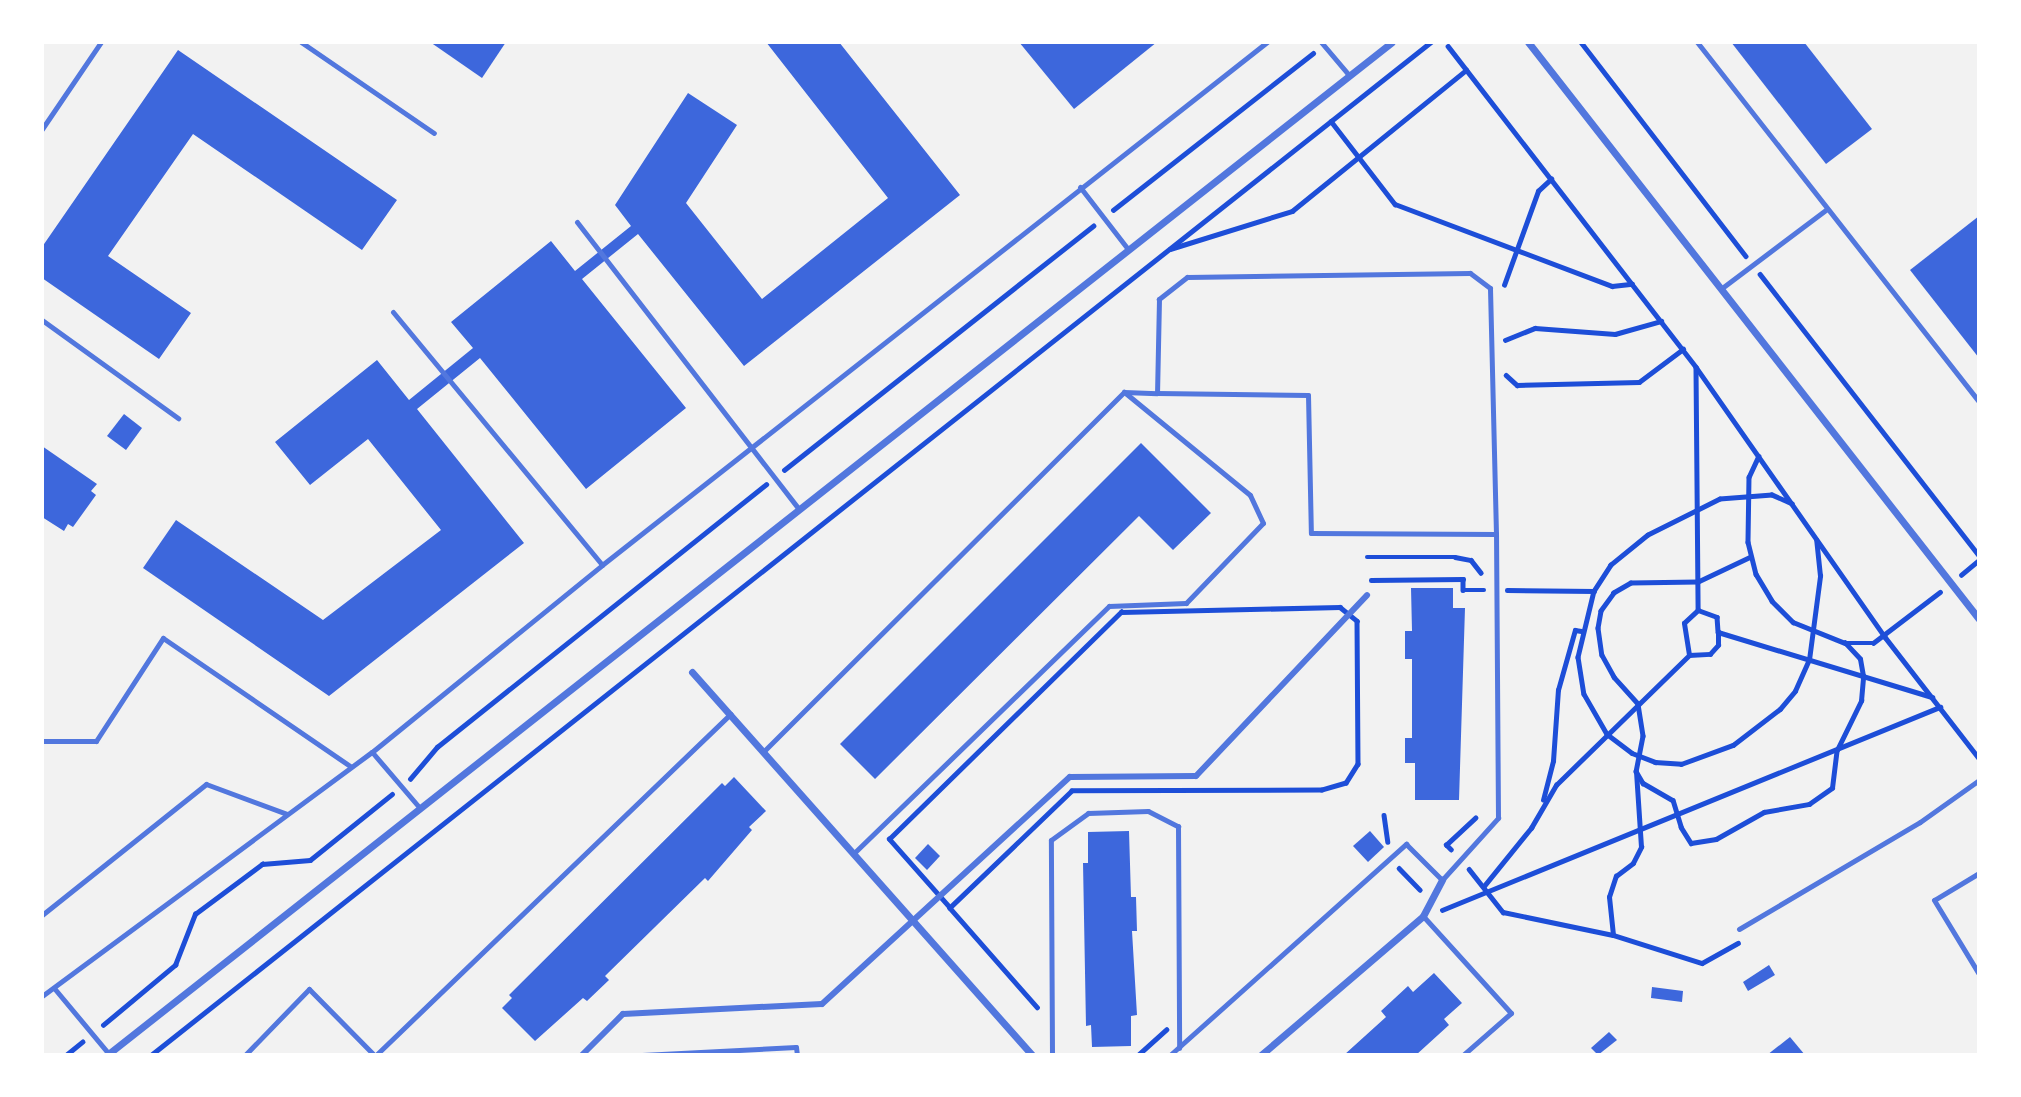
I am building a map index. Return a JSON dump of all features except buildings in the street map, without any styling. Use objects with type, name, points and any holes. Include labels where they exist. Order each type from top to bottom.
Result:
[{"type":"street","points":[[108,1054],[797,508],[1392,42]]},
{"type":"street","points":[[1528,42],[1723,288],[1979,619]]},
{"type":"street","points":[[582,1055],[623,1014],[822,1004],[914,923],[1070,777],[1196,776],[1367,595]]},
{"type":"street","points":[[692,671],[1032,1055]]},
{"type":"street","points":[[1261,1055],[1423,916],[1442,880]]},
{"type":"lane","points":[[42,129],[101,42]]},
{"type":"lane","points":[[301,42],[434,133]]},
{"type":"lane","points":[[42,996],[372,752],[602,565],[1266,42]]},
{"type":"lane","points":[[1697,42],[1979,402]]},
{"type":"lane","points":[[1322,44],[1349,75]]},
{"type":"lane","points":[[1080,187],[1128,249]]},
{"type":"lane","points":[[1723,288],[1828,209]]},
{"type":"lane","points":[[577,222],[797,508]]},
{"type":"lane","points":[[1157,394],[1159,299],[1187,277],[1470,273],[1490,288],[1499,818],[1442,880],[1406,844],[1170,1055]]},
{"type":"lane","points":[[393,312],[602,565]]},
{"type":"lane","points":[[42,320],[178,418]]},
{"type":"lane","points":[[854,853],[1109,606],[1186,603],[1263,523],[1250,495],[1124,392]]},
{"type":"lane","points":[[764,751],[1124,392],[1308,395],[1311,533],[1496,534]]},
{"type":"lane","points":[[42,741],[96,741],[163,638],[350,766]]},
{"type":"lane","points":[[245,1055],[309,989],[375,1055],[730,714]]},
{"type":"lane","points":[[372,752],[419,807]]},
{"type":"lane","points":[[1739,929],[1920,822],[1979,780]]},
{"type":"lane","points":[[42,915],[206,784],[287,814]]},
{"type":"lane","points":[[1052,1055],[1051,840],[1088,813],[1148,811],[1178,826],[1179,1048]]},
{"type":"lane","points":[[1979,873],[1934,900],[1979,974]]},
{"type":"lane","points":[[1423,916],[1511,1013],[1463,1055]]},
{"type":"lane","points":[[54,988],[108,1054]]},
{"type":"lane","points":[[642,1055],[796,1047],[797,1055]]},
{"type":"path","points":[[151,1055],[1430,42]]},
{"type":"path","points":[[1581,42],[1979,555]]},
{"type":"path","points":[[66,1055],[175,965],[194,914],[261,864],[310,860],[420,771],[437,747],[1322,44]]},
{"type":"path","points":[[1448,46],[1683,349],[1885,637],[1979,758]]},
{"type":"path","points":[[1167,250],[1292,211],[1466,70]]},
{"type":"path","points":[[1331,121],[1395,204],[1612,286],[1632,284]]},
{"type":"path","points":[[1504,295],[1538,191],[1551,179]]},
{"type":"path","points":[[1505,340],[1535,328],[1615,334],[1661,321]]},
{"type":"path","points":[[1505,329],[1506,352]]},
{"type":"path","points":[[1506,364],[1506,376],[1517,385],[1639,382],[1683,349]]},
{"type":"path","points":[[1689,654],[1684,623],[1698,610],[1696,367]]},
{"type":"path","points":[[1759,456],[1749,477],[1745,519],[1751,557],[1772,601],[1793,622],[1814,633],[1845,643],[1873,643],[1885,637],[1979,560]]},
{"type":"path","points":[[1793,504],[1772,495],[1720,499],[1626,549],[1594,591],[1581,631],[1578,657],[1584,694],[1607,734],[1637,754],[1681,764],[1733,745],[1780,709],[1795,691],[1810,660],[1820,576],[1816,537]]},
{"type":"path","points":[[1367,557],[1471,560],[1480,568],[1485,603]]},
{"type":"path","points":[[1613,935],[1609,897],[1616,876],[1637,855],[1640,831],[1633,787],[1637,754],[1643,736],[1639,704],[1614,677],[1602,655],[1598,628],[1601,611],[1614,593],[1631,583],[1698,582],[1751,557]]},
{"type":"path","points":[[1367,580],[1463,579],[1463,590],[1594,591]]},
{"type":"path","points":[[950,908],[1072,791],[1322,790],[1346,783],[1358,764],[1357,621],[1350,612],[1340,607],[1121,612],[889,839],[941,897],[950,908],[1036,1005],[1040,1016]]},
{"type":"path","points":[[1484,886],[1531,828],[1556,785],[1689,654],[1710,654],[1718,645],[1717,617],[1698,610]]},
{"type":"path","points":[[1542,806],[1553,761],[1558,690],[1575,630],[1581,631]]},
{"type":"path","points":[[1718,632],[1933,698]]},
{"type":"path","points":[[1636,771],[1643,783],[1673,800],[1691,843],[1716,839],[1764,812],[1809,804],[1832,788],[1837,750],[1861,701],[1863,676],[1860,659],[1845,643]]},
{"type":"path","points":[[1384,814],[1390,858],[1442,910],[1490,893],[1940,708]]},
{"type":"path","points":[[1480,814],[1446,845],[1490,893],[1503,912],[1613,935],[1702,963],[1721,956],[1744,938],[1739,929]]},
{"type":"path","points":[[1138,1055],[1179,1018]]}]
